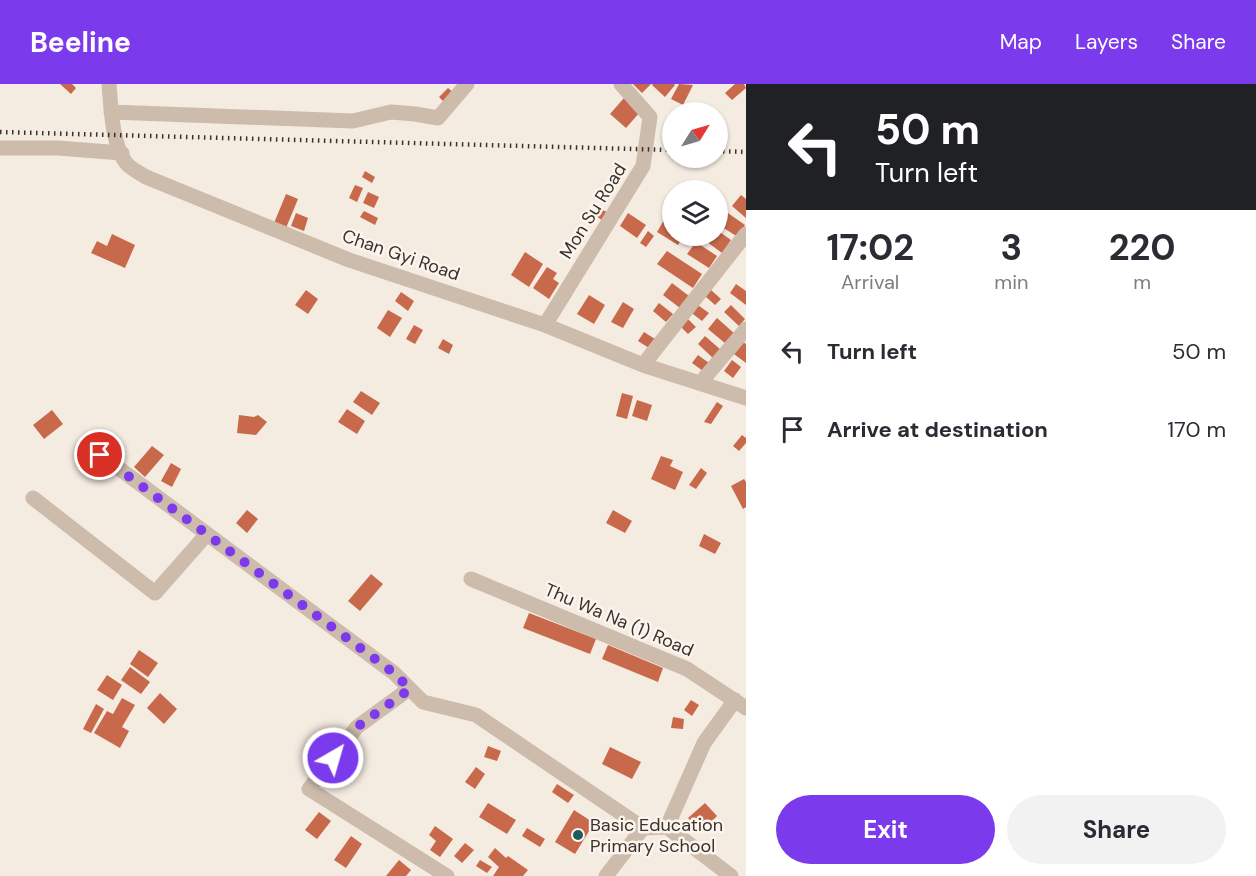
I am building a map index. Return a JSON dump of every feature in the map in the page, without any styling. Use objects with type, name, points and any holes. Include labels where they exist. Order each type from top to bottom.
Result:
[{"type":"street","name":"Chan Gyi Road","points":[[109,84],[117,144],[127,164],[146,177],[349,260],[545,325],[644,365],[746,398]]},
{"type":"street","points":[[111,112],[353,121],[391,112],[438,118],[467,84]]},
{"type":"street","name":"Mon Su Road","points":[[545,325],[643,166],[650,117],[621,84]]},
{"type":"street","points":[[0,148],[58,148],[122,153]]},
{"type":"street","points":[[644,365],[746,234]]},
{"type":"street","points":[[701,382],[746,328]]},
{"type":"street","points":[[100,455],[394,673],[423,702],[476,715],[643,828],[667,827],[731,876]]},
{"type":"street","points":[[33,498],[155,593],[207,534]]},
{"type":"street","name":"Thu Wa Na (1) Road","points":[[471,579],[687,669],[741,704]]},
{"type":"street","points":[[410,689],[357,727],[309,789],[447,876]]},
{"type":"street","points":[[667,827],[704,743],[741,704]]},
{"type":"street","points":[[606,876],[643,828]]},
{"type":"building","points":[[60,84],[72,84],[76,88],[71,94]]},
{"type":"building","points":[[633,84],[651,84],[642,93]]},
{"type":"building","points":[[653,84],[674,84],[675,85],[665,97]]},
{"type":"building","points":[[679,84],[693,85],[684,102],[671,99]]},
{"type":"building","points":[[735,84],[744,84],[746,88],[732,100],[725,93]]},
{"type":"building","points":[[448,88],[454,93],[445,103],[439,97]]},
{"type":"building","points":[[624,98],[640,112],[626,128],[610,114]]},
{"type":"building","points":[[365,171],[375,177],[372,183],[362,177]]},
{"type":"building","points":[[355,185],[363,188],[357,202],[349,198]]},
{"type":"building","points":[[368,192],[379,197],[374,208],[363,203]]},
{"type":"building","points":[[286,194],[298,199],[286,228],[274,223]]},
{"type":"building","points":[[741,195],[746,199],[746,218],[732,206]]},
{"type":"building","points":[[598,206],[609,214],[603,221],[592,213]]},
{"type":"building","points":[[364,211],[378,218],[375,225],[360,217]]},
{"type":"building","points":[[296,213],[308,218],[304,231],[291,226]]},
{"type":"building","points":[[628,213],[646,225],[637,238],[620,226]]},
{"type":"building","points":[[728,213],[745,225],[738,237],[728,231]]},
{"type":"building","points":[[662,223],[662,235],[657,232]]},
{"type":"building","points":[[648,231],[654,236],[646,247],[640,243]]},
{"type":"building","points":[[112,234],[135,245],[125,268],[91,253],[97,241],[107,246]]},
{"type":"building","points":[[693,246],[702,246],[717,256],[709,268],[687,254]]},
{"type":"building","points":[[712,246],[727,246],[722,253]]},
{"type":"building","points":[[667,251],[702,274],[693,288],[657,264]]},
{"type":"building","points":[[525,252],[543,264],[529,287],[511,275]]},
{"type":"building","points":[[547,267],[557,273],[553,279],[559,283],[549,299],[533,288]]},
{"type":"building","points":[[672,283],[689,296],[680,308],[663,295]]},
{"type":"building","points":[[736,284],[746,291],[746,305],[730,293]]},
{"type":"building","points":[[306,290],[318,299],[308,314],[295,305]]},
{"type":"building","points":[[711,290],[721,299],[715,305],[705,296]]},
{"type":"building","points":[[401,292],[414,301],[408,311],[395,301]]},
{"type":"building","points":[[589,295],[605,305],[594,324],[577,314]]},
{"type":"building","points":[[623,302],[634,309],[623,328],[611,322]]},
{"type":"building","points":[[659,303],[673,314],[666,322],[653,311]]},
{"type":"building","points":[[695,303],[709,313],[702,321],[689,311]]},
{"type":"building","points":[[731,305],[745,319],[739,326],[724,312]]},
{"type":"building","points":[[388,310],[402,318],[390,337],[377,328]]},
{"type":"building","points":[[686,317],[696,327],[688,334],[679,325]]},
{"type":"building","points":[[717,318],[735,334],[726,344],[708,329]]},
{"type":"building","points":[[414,325],[423,330],[415,344],[406,339]]},
{"type":"building","points":[[644,332],[655,339],[649,348],[638,341]]},
{"type":"building","points":[[705,336],[721,350],[714,359],[698,344]]},
{"type":"building","points":[[443,339],[453,345],[449,354],[438,348]]},
{"type":"building","points":[[743,342],[746,344],[746,363],[734,354]]},
{"type":"building","points":[[698,355],[709,363],[703,371],[692,363]]},
{"type":"building","points":[[732,360],[741,367],[733,378],[724,371]]},
{"type":"building","points":[[361,391],[380,403],[372,415],[353,402]]},
{"type":"building","points":[[622,393],[633,396],[627,419],[616,416]]},
{"type":"building","points":[[637,400],[652,405],[647,421],[632,416]]},
{"type":"building","points":[[717,402],[723,406],[711,424],[704,422]]},
{"type":"building","points":[[347,409],[365,421],[357,434],[338,422]]},
{"type":"building","points":[[52,410],[63,424],[44,439],[33,425]]},
{"type":"building","points":[[239,415],[254,417],[258,415],[267,422],[256,435],[237,433]]},
{"type":"building","points":[[742,435],[746,438],[746,443],[739,451],[733,446]]},
{"type":"building","points":[[152,446],[164,455],[145,477],[134,467]]},
{"type":"building","points":[[661,456],[673,460],[670,466],[683,472],[675,490],[651,479]]},
{"type":"building","points":[[171,463],[181,469],[172,487],[161,481]]},
{"type":"building","points":[[701,468],[707,473],[696,489],[689,485]]},
{"type":"building","points":[[744,479],[746,507],[743,509],[731,486]]},
{"type":"building","points":[[247,510],[258,519],[247,533],[236,523]]},
{"type":"building","points":[[613,510],[632,521],[625,533],[606,523]]},
{"type":"building","points":[[704,534],[721,543],[715,554],[699,546]]},
{"type":"building","points":[[371,574],[383,584],[360,611],[348,601]]},
{"type":"building","points":[[529,613],[596,639],[590,654],[523,628]]},
{"type":"building","points":[[608,645],[663,668],[658,682],[602,659]]},
{"type":"building","points":[[139,650],[158,663],[148,677],[130,664]]},
{"type":"building","points":[[130,667],[150,682],[141,694],[121,680]]},
{"type":"building","points":[[107,675],[122,685],[113,700],[97,690]]},
{"type":"building","points":[[160,693],[177,709],[164,724],[147,708]]},
{"type":"building","points":[[122,698],[135,705],[122,727],[129,731],[120,748],[94,733],[107,711],[113,714]]},
{"type":"building","points":[[691,700],[699,705],[692,716],[684,710]]},
{"type":"building","points":[[96,704],[104,709],[91,733],[83,729]]},
{"type":"building","points":[[673,717],[684,719],[683,729],[671,728]]},
{"type":"building","points":[[488,746],[501,751],[497,761],[484,757]]},
{"type":"building","points":[[610,747],[641,762],[632,779],[602,764]]},
{"type":"building","points":[[476,767],[485,774],[475,789],[465,782]]},
{"type":"building","points":[[557,784],[574,795],[568,803],[552,792]]},
{"type":"building","points":[[488,803],[516,820],[507,834],[479,817]]},
{"type":"building","points":[[705,803],[717,816],[701,832],[688,818]]},
{"type":"building","points":[[574,810],[594,823],[575,854],[555,842]]},
{"type":"building","points":[[319,812],[331,821],[317,839],[305,830]]},
{"type":"building","points":[[435,826],[453,839],[440,857],[430,850],[436,841],[429,835]]},
{"type":"building","points":[[527,828],[545,839],[540,847],[522,836]]},
{"type":"building","points":[[351,836],[362,844],[346,868],[334,860]]},
{"type":"building","points":[[465,843],[474,850],[462,863],[454,856]]},
{"type":"building","points":[[495,848],[506,858],[508,856],[528,870],[523,876],[493,876],[499,867],[488,857]]},
{"type":"building","points":[[399,860],[411,870],[406,876],[386,876]]},
{"type":"building","points":[[480,860],[492,867],[487,873],[476,866]]},
{"type":"railway","points":[[0,132],[662,150]]},
{"type":"railway","points":[[728,151],[746,152]]},
{"type":"place","name":"Basic Education Primary School","points":[[578,835]]},
{"type":"route","points":[[100,455],[394,673],[410,689],[357,727],[333,758]]}]
